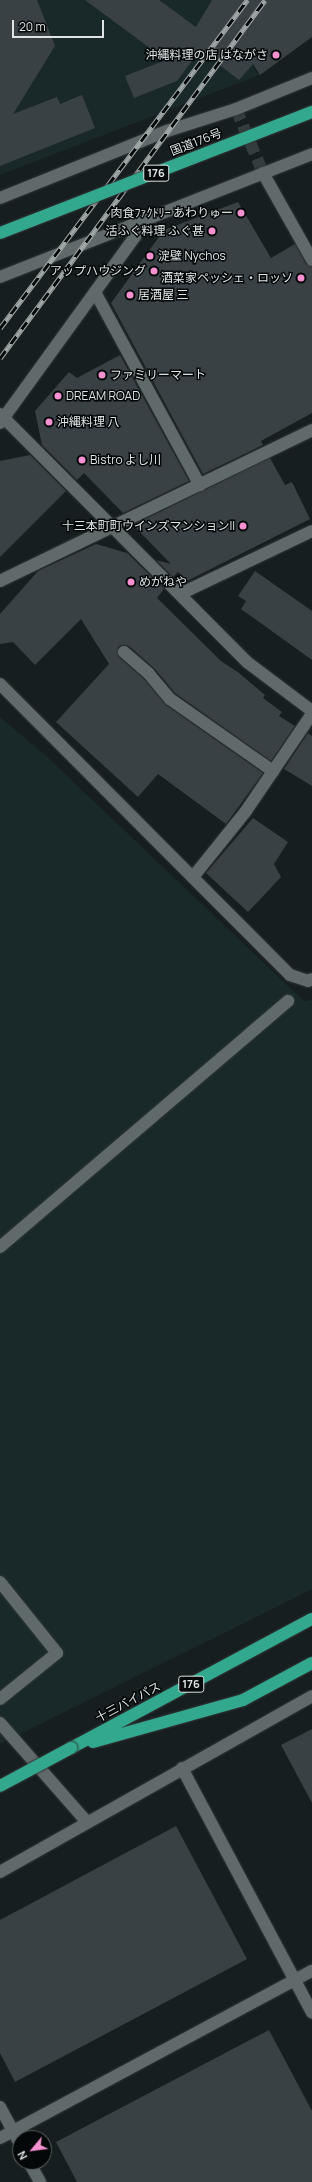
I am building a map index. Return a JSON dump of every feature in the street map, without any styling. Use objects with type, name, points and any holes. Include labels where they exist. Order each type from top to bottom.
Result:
[{"type":"highway","name":"国道176号","points":[[0,233],[312,112]]},
{"type":"highway","name":"十三バイパス","points":[[0,1786],[312,1619]]},
{"type":"highway","name":"176","points":[[71,1748],[243,1700],[312,1662]]},
{"type":"street","points":[[0,198],[167,131],[236,109],[312,78]]},
{"type":"street","points":[[0,277],[312,154]]},
{"type":"street","points":[[262,173],[312,260]]},
{"type":"street","points":[[147,220],[1,418],[113,526],[247,662],[312,710]]},
{"type":"street","points":[[94,292],[200,485]]},
{"type":"street","points":[[0,581],[312,430]]},
{"type":"street","points":[[180,594],[312,530]]},
{"type":"street","points":[[124,652],[149,674],[170,699],[273,771]]},
{"type":"street","points":[[0,684],[290,975],[308,981],[312,979]]},
{"type":"street","points":[[193,877],[246,811],[312,714]]},
{"type":"street","points":[[0,1247],[288,1001]]},
{"type":"street","points":[[0,1582],[57,1653],[0,1700]]},
{"type":"street","points":[[0,1872],[312,1696]]},
{"type":"street","points":[[0,1723],[87,1822]]},
{"type":"street","points":[[182,1768],[312,2013]]},
{"type":"street","points":[[15,2130],[312,1971]]},
{"type":"street","points":[[0,2107],[12,2130]]},
{"type":"street","points":[[0,2138],[12,2132]]},
{"type":"street","points":[[34,2170],[40,2182]]},
{"type":"shaded area","points":[[0,0],[312,0],[288,17],[253,67],[259,75],[0,175]]},
{"type":"shaded area","points":[[0,717],[44,754],[304,1001],[312,1000],[312,1589],[0,1744]]},
{"type":"building","points":[[0,0],[37,0],[55,46],[13,114],[57,97],[60,104],[82,95],[95,128],[0,166]]},
{"type":"building","points":[[85,0],[159,0],[196,27],[212,0],[312,0],[312,37],[260,75],[253,64],[239,80],[200,50],[177,81],[134,98],[125,76],[166,60]]},
{"type":"building","points":[[238,202],[271,258],[295,244],[306,264],[312,267],[312,413],[261,441],[263,445],[203,474],[111,303],[164,230]]},
{"type":"building","points":[[120,355],[189,481],[123,513],[84,473],[77,480],[42,445],[35,411],[69,372],[77,378]]},
{"type":"building","points":[[30,455],[66,491],[0,557],[0,461]]},
{"type":"building","points":[[270,458],[285,485],[292,482],[310,519],[187,581],[178,572],[173,577],[156,560],[171,564],[133,525]]},
{"type":"building","points":[[96,544],[127,553],[164,589],[157,598],[221,661],[239,673],[265,695],[263,698],[282,712],[279,716],[295,726],[271,761],[175,693],[155,669],[129,646],[122,645],[118,647],[119,657],[144,679],[166,705],[263,773],[226,824],[158,774],[138,797],[56,722],[109,664],[81,619],[35,665],[13,642],[0,644],[0,614],[38,571]]},
{"type":"building","points":[[255,571],[312,611],[312,660],[241,609],[246,601],[238,596]]},
{"type":"building","points":[[308,733],[312,736],[312,786],[284,769]]},
{"type":"building","points":[[253,818],[288,842],[274,864],[281,877],[248,912],[206,873]]},
{"type":"building","points":[[312,1729],[312,1803],[281,1745]]},
{"type":"building","points":[[176,1826],[247,1959],[15,2082],[0,2053],[0,1920]]},
{"type":"building","points":[[269,2030],[312,2111],[312,2182],[77,2182],[56,2142]]},
{"type":"tunnel","points":[[236,109],[263,173]]},
{"type":"railway","points":[[0,328],[247,0]]},
{"type":"railway","points":[[0,358],[265,0]]},
{"type":"place","name":"沖縄料理の店 はながさ","points":[[276,55]]},
{"type":"place","name":"肉食ﾌｧｸﾄﾘｰ あわりゅー","points":[[241,213]]},
{"type":"place","name":"活ふぐ料理 ふぐ甚","points":[[212,231]]},
{"type":"place","name":"淀壁 Nychos","points":[[150,256]]},
{"type":"place","name":"アップハウジング","points":[[154,271]]},
{"type":"place","name":"酒菜家ペッシェ・ロッソ","points":[[301,278]]},
{"type":"place","name":"居酒屋 三","points":[[130,295]]},
{"type":"place","name":"ファミリーマート","points":[[102,375]]},
{"type":"place","name":"DREAM ROAD","points":[[58,396]]},
{"type":"place","name":"沖縄料理 八","points":[[49,422]]},
{"type":"place","name":"Bistro よし川","points":[[82,460]]},
{"type":"place","name":"十三本町町ウインズマンションII","points":[[243,526]]},
{"type":"place","name":"めがねや","points":[[131,582]]}]
